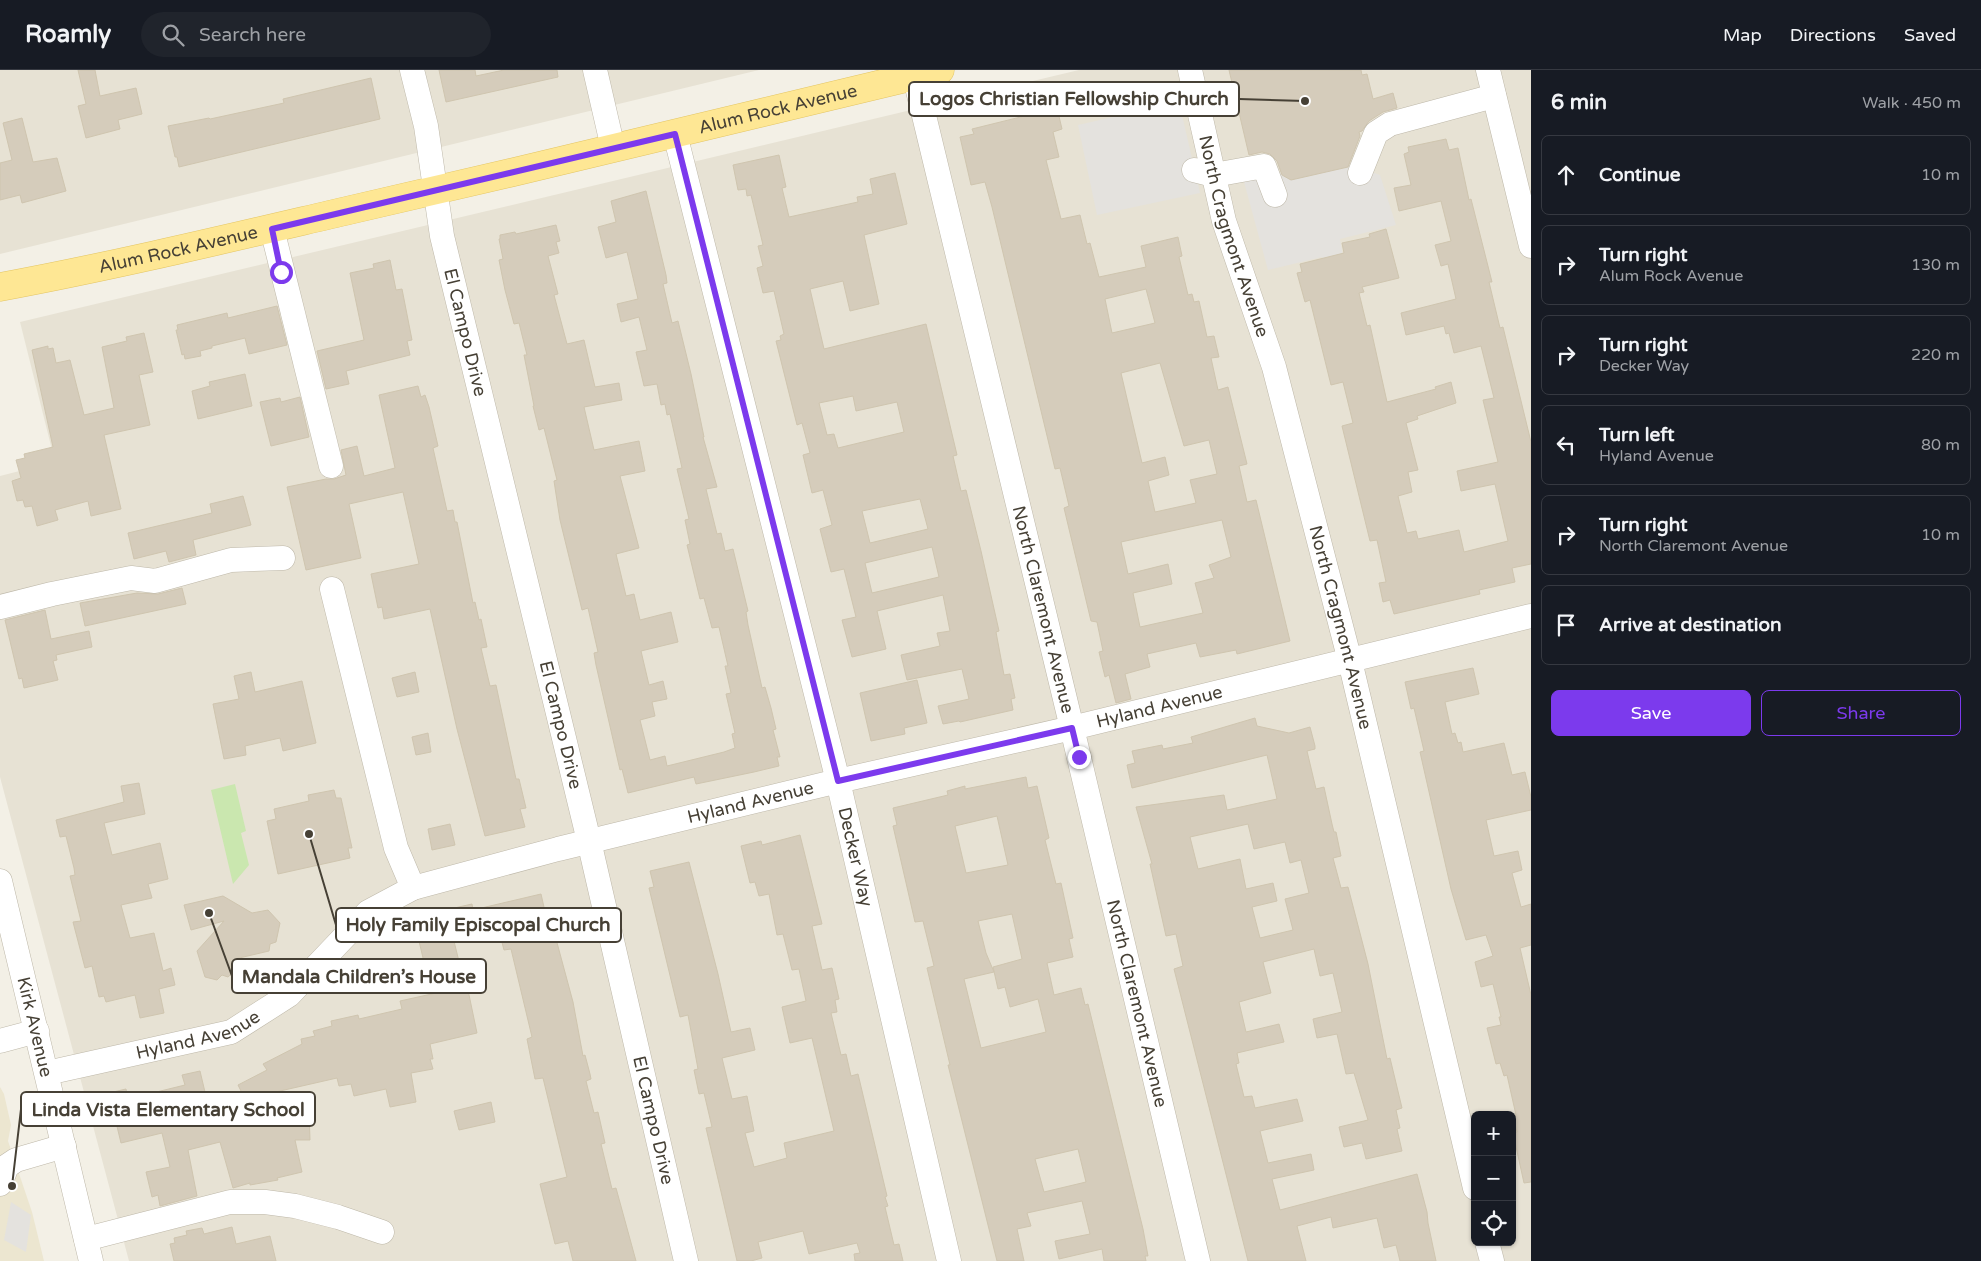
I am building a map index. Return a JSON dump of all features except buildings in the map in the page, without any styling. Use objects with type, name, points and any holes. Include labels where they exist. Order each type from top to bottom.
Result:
[{"type":"main road","name":"Alum Rock Avenue","points":[[0,287],[99,268],[272,229],[675,134],[923,72]]},
{"type":"street","name":"El Campo Drive","points":[[412,70],[426,126],[444,245],[589,841],[686,1261]]},
{"type":"street","points":[[595,70],[613,148]]},
{"type":"street","name":"North Cragmont Avenue","points":[[1190,70],[1204,172],[1224,221],[1274,366],[1350,661],[1471,1171]]},
{"type":"street","points":[[1488,70],[1531,246]]},
{"type":"street","name":"North Claremont Avenue","points":[[923,72],[1072,728],[1198,1261]]},
{"type":"street","points":[[1360,173],[1376,134],[1390,124],[1494,96]]},
{"type":"street","name":"Decker Way","points":[[675,134],[838,781],[949,1261]]},
{"type":"street","points":[[1204,172],[1264,166],[1275,195]]},
{"type":"street","points":[[272,229],[331,466]]},
{"type":"street","points":[[0,607],[131,578],[155,581],[231,560],[283,558]]},
{"type":"street","points":[[332,589],[396,848],[413,888]]},
{"type":"street","name":"Hyland Avenue","points":[[46,1073],[231,1032],[290,995],[368,912],[413,888],[589,841],[838,781],[1072,728],[1531,616]]},
{"type":"street","name":"Kirk Avenue","points":[[0,881],[89,1250]]},
{"type":"street","points":[[0,1041],[37,1031]]},
{"type":"street","points":[[0,1184],[7,1166],[16,1160],[64,1146]]},
{"type":"street","points":[[89,1250],[230,1202],[266,1202],[295,1206],[338,1217],[382,1232]]},
{"type":"street","points":[[1489,1246],[1492,1261]]},
{"type":"shaded area","points":[[0,70],[759,70],[0,254]]},
{"type":"shaded area","points":[[1079,70],[1531,70],[1531,1261],[129,1261],[0,777],[0,476],[55,462],[20,322]]},
{"type":"shaded area","points":[[1179,102],[1200,193],[1097,215],[1078,125]]},
{"type":"shaded area","points":[[1353,165],[1380,175],[1396,225],[1340,239],[1343,257],[1324,262],[1322,257],[1268,270],[1244,182],[1275,170],[1291,180]]},
{"type":"shaded area","points":[[0,1087],[4,1094],[11,1125],[8,1141],[32,1212],[44,1261],[0,1261]]},
{"type":"shaded area","points":[[11,1202],[31,1215],[26,1252],[4,1240]]},
{"type":"green space","points":[[235,784],[246,831],[241,833],[249,865],[233,884],[211,790]]},
{"type":"place","name":"Logos Christian Fellowship Church","points":[[1305,101]]},
{"type":"place","name":"Holy Family Episcopal Church","points":[[309,834]]},
{"type":"place","name":"Mandala Children’s House","points":[[209,913]]},
{"type":"place","name":"Linda Vista Elementary School","points":[[12,1186]]},
{"type":"route","points":[[281,272],[272,229],[675,134],[838,781],[1072,728],[1079,757]]}]
